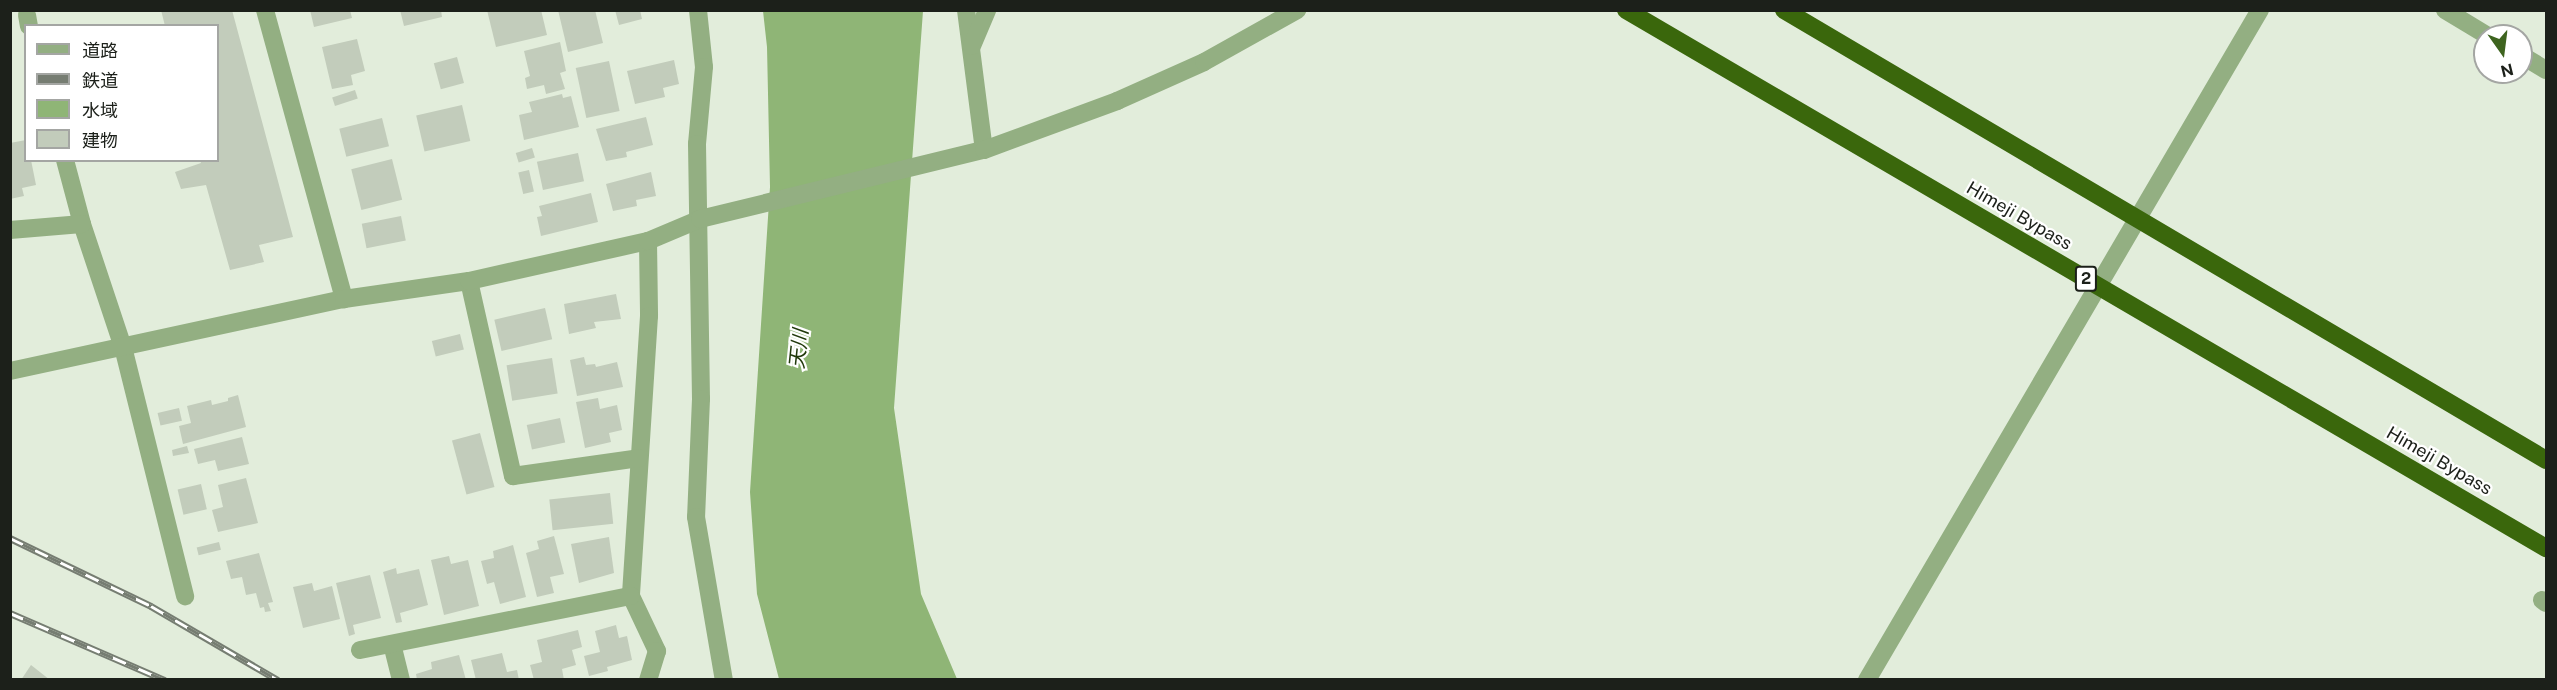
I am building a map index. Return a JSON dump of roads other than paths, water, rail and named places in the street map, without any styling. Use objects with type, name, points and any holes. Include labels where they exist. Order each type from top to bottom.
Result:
[{"type":"highway","name":"Himeji Bypass","points":[[1626,10],[2547,548]]},
{"type":"highway","points":[[1784,10],[2547,460]]},
{"type":"street","points":[[265,10],[344,299]]},
{"type":"street","points":[[698,10],[704,67],[697,144],[700,219],[701,399],[696,517],[724,680]]},
{"type":"street","points":[[966,10],[984,150]]},
{"type":"street","points":[[972,46],[987,10]]},
{"type":"street","points":[[10,371],[344,299],[469,281],[648,240],[700,219],[984,150],[1117,101],[1204,62],[1297,10]]},
{"type":"street","points":[[1868,680],[2260,10]]},
{"type":"street","points":[[2445,10],[2473,27]]},
{"type":"street","points":[[2533,62],[2547,70]]},
{"type":"street","points":[[66,162],[82,224],[123,347],[185,596]]},
{"type":"street","points":[[10,230],[82,224]]},
{"type":"street","points":[[648,240],[649,316],[631,596],[657,651],[648,680]]},
{"type":"street","points":[[469,281],[513,476],[639,458]]},
{"type":"street","points":[[360,650],[631,596]]},
{"type":"street","points":[[393,644],[401,680]]},
{"type":"water","name":"天川","points":[[763,11],[923,11],[894,408],[921,594],[957,679],[779,679],[757,594],[750,492],[770,187],[767,47]]},
{"type":"railway","points":[[10,538],[151,606],[278,680]]},
{"type":"railway","points":[[10,613],[165,680]]}]
